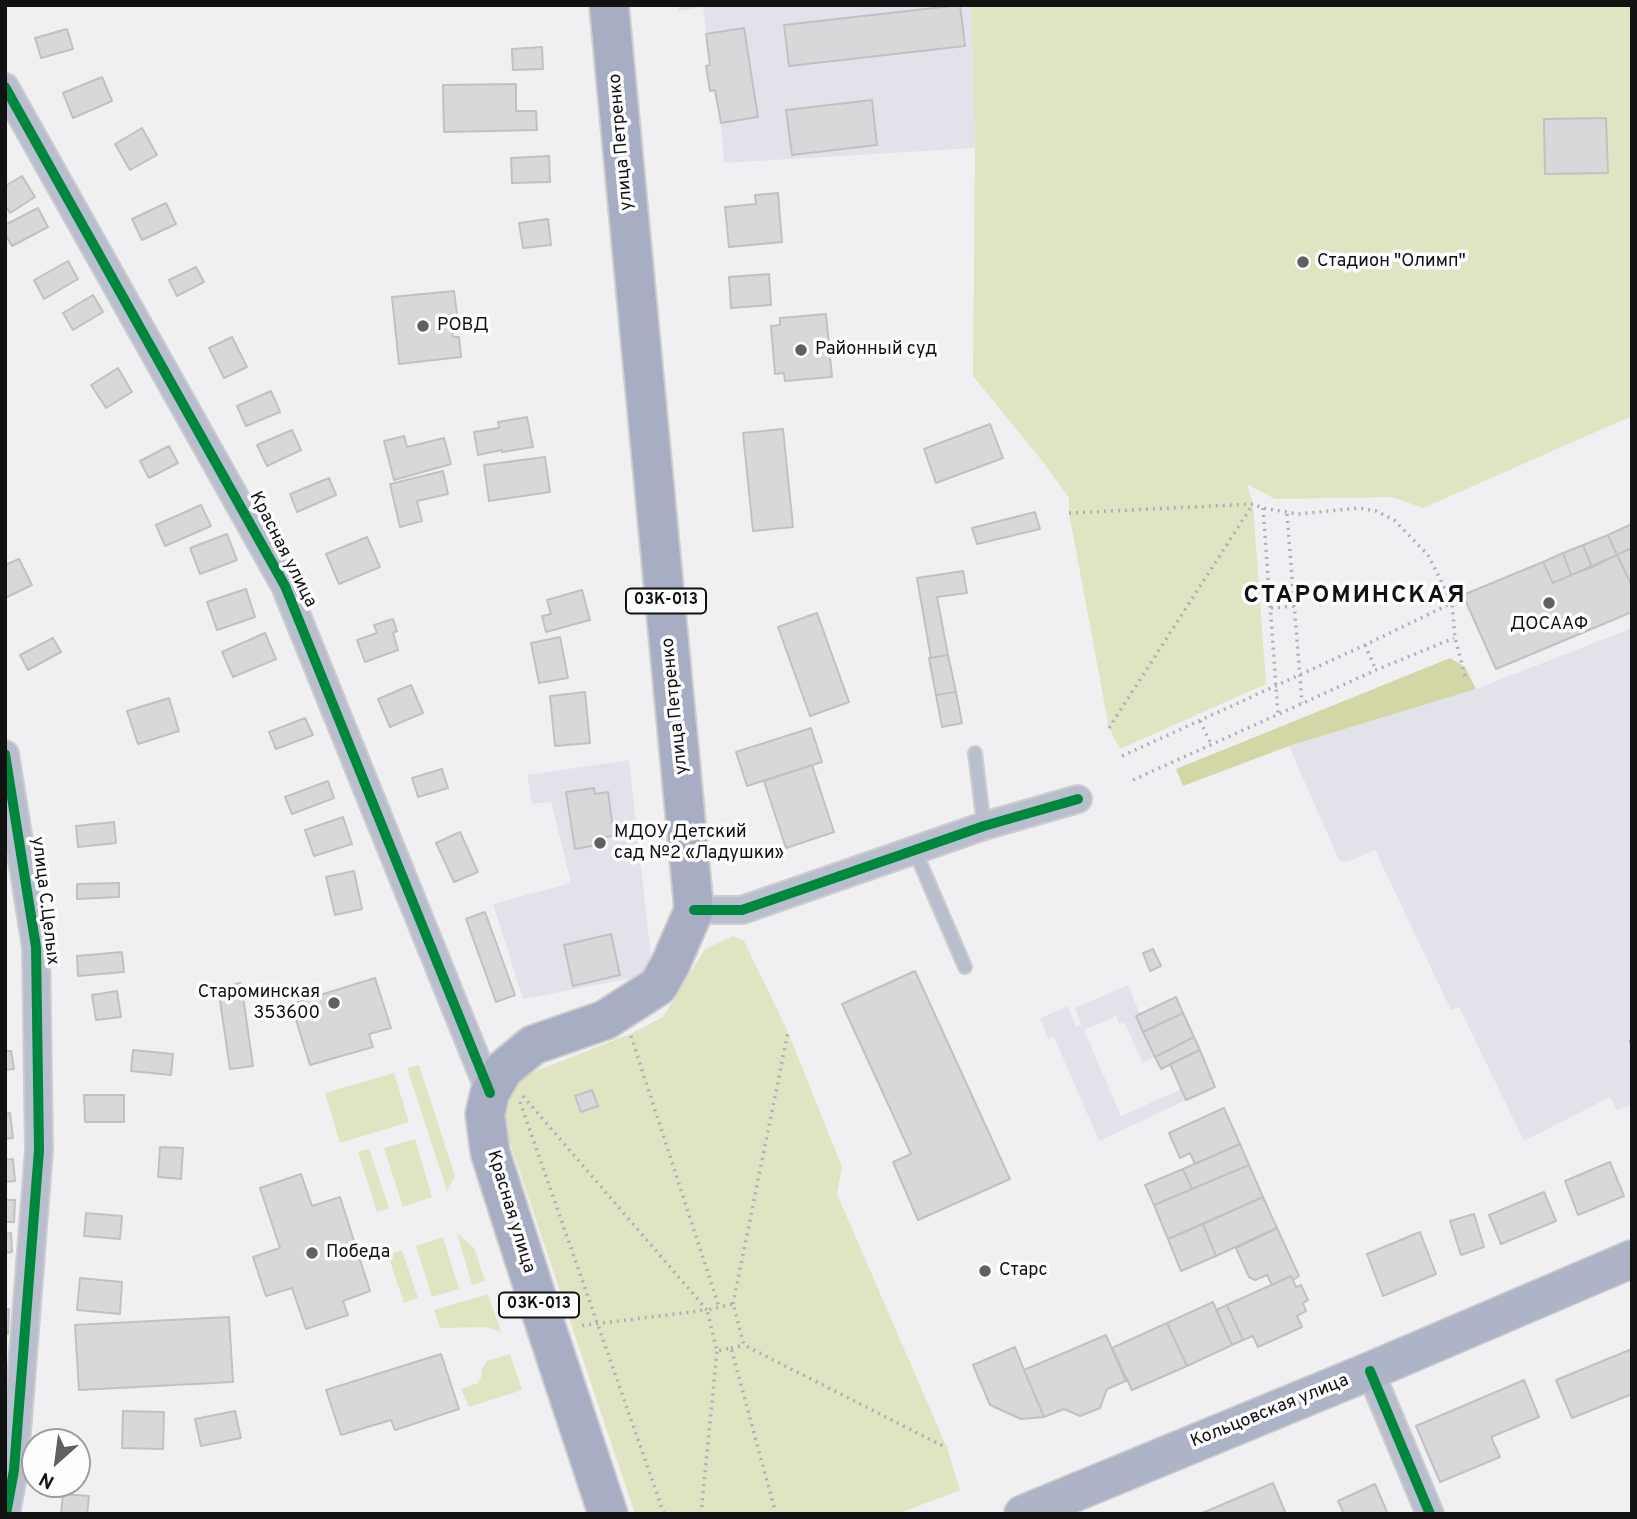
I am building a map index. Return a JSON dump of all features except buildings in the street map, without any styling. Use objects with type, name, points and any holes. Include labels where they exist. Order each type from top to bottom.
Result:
[{"type":"main road","name":"улица Петренко","points":[[511,1096],[503,1070],[533,1045],[605,1020],[658,986],[694,910],[609,5]]},
{"type":"main road","name":"Красная улица","points":[[511,1096],[485,1114],[490,1152],[608,1514]]},
{"type":"main road","name":"Кольцовская улица","points":[[1023,1514],[1370,1371],[1632,1259]]},
{"type":"street","name":"Красная улица","points":[[5,87],[285,586],[511,1096]]},
{"type":"street","name":"улица С.Целых","points":[[5,754],[36,947],[39,1150],[14,1470],[6,1514]]},
{"type":"street","points":[[694,910],[742,911],[984,826],[1078,799]]},
{"type":"street","points":[[1370,1371],[1430,1514]]},
{"type":"lane","points":[[975,752],[984,826]]},
{"type":"lane","points":[[915,851],[965,967]]},
{"type":"path","points":[[1109,728],[1253,504]]},
{"type":"path","points":[[1069,513],[1253,504],[1298,514],[1359,509],[1376,511],[1394,520],[1428,555],[1452,603],[1455,638],[1465,676]]},
{"type":"path","points":[[1263,508],[1278,714]]},
{"type":"path","points":[[1287,513],[1302,704]]},
{"type":"path","points":[[1122,756],[1452,603]]},
{"type":"path","points":[[1270,608],[1295,606]]},
{"type":"path","points":[[1133,780],[1376,670],[1455,638]]},
{"type":"path","points":[[1365,645],[1376,670]]},
{"type":"path","points":[[1200,721],[1211,745]]},
{"type":"path","points":[[744,1345],[733,1304],[788,1032]]},
{"type":"path","points":[[630,1034],[719,1307]]},
{"type":"path","points":[[511,1096],[707,1310],[717,1351],[701,1514]]},
{"type":"path","points":[[511,1096],[598,1324],[664,1514]]},
{"type":"path","points":[[572,1327],[707,1310],[733,1304]]},
{"type":"path","points":[[717,1351],[744,1345],[947,1448]]},
{"type":"path","points":[[731,1348],[776,1514]]},
{"type":"shaded area","points":[[678,5],[971,5],[975,148],[724,163],[716,90],[710,91],[706,66],[710,65],[703,7],[679,11]]},
{"type":"shaded area","points":[[1632,628],[1632,1104],[1617,1110],[1610,1097],[1524,1141],[1459,1007],[1451,1010],[1375,850],[1347,862],[1339,860],[1289,746],[1476,689]]},
{"type":"shaded area","name":"МДОУ Детский сад №2 «Ладушки»","points":[[629,760],[653,974],[523,999],[493,904],[571,883],[551,802],[532,804],[527,775]]},
{"type":"shaded area","points":[[1128,985],[1140,1014],[1137,1016],[1155,1057],[1143,1063],[1124,1022],[1119,1024],[1116,1016],[1084,1030],[1121,1116],[1182,1089],[1186,1100],[1099,1141],[1054,1037],[1048,1039],[1040,1018],[1068,1006],[1076,1027],[1081,1024],[1075,1008]]},
{"type":"green space","name":"Стадион \"Олимп\"","points":[[971,5],[1632,5],[1632,416],[1423,508],[1392,497],[1275,499],[1247,484],[1253,504],[1266,684],[1120,749],[1109,728],[1069,513],[1069,498],[973,376],[975,148]]},
{"type":"green space","points":[[1450,658],[1465,667],[1476,689],[1289,746],[1183,786],[1176,769]]},
{"type":"green space","points":[[733,936],[744,941],[788,1032],[842,1167],[837,1194],[947,1448],[960,1490],[897,1514],[635,1514],[506,1131],[506,1109],[515,1086],[531,1073],[630,1034],[663,1017],[705,949]]},
{"type":"green space","points":[[419,1065],[455,1176],[447,1191],[407,1068]]},
{"type":"green space","points":[[394,1073],[409,1122],[340,1143],[325,1093]]},
{"type":"green space","points":[[415,1139],[432,1197],[403,1207],[384,1148]]},
{"type":"green space","points":[[369,1149],[389,1208],[377,1212],[358,1152]]},
{"type":"green space","points":[[457,1233],[474,1248],[485,1281],[472,1285]]},
{"type":"green space","points":[[443,1237],[459,1289],[432,1297],[416,1246]]},
{"type":"green space","points":[[402,1250],[418,1298],[404,1303],[388,1255]]},
{"type":"green space","points":[[488,1294],[501,1332],[485,1327],[440,1328],[434,1310]]},
{"type":"green space","points":[[510,1354],[522,1390],[469,1407],[461,1389],[478,1383],[487,1361]]},
{"type":"cycle path","points":[[5,87],[285,586],[490,1093]]},
{"type":"cycle path","points":[[5,754],[36,947],[39,1150],[14,1470],[6,1514]]},
{"type":"cycle path","points":[[694,910],[742,910],[984,826],[1078,799]]},
{"type":"cycle path","points":[[1370,1371],[1430,1514]]},
{"type":"place","name":"Стадион \"Олимп\"","points":[[1303,262]]},
{"type":"place","name":"РОВД","points":[[423,326]]},
{"type":"place","name":"Районный суд","points":[[801,350]]},
{"type":"place","name":"ДОСААФ","points":[[1549,603]]},
{"type":"place","name":"МДОУ Детский сад №2 «Ладушки»","points":[[600,843]]},
{"type":"place","name":"Староминская 353600","points":[[334,1003]]},
{"type":"place","name":"Победа","points":[[312,1253]]},
{"type":"place","name":"Старс","points":[[985,1271]]},
{"type":"district","name":"СТАРОМИНСКАЯ","points":[[1355,597]]}]
